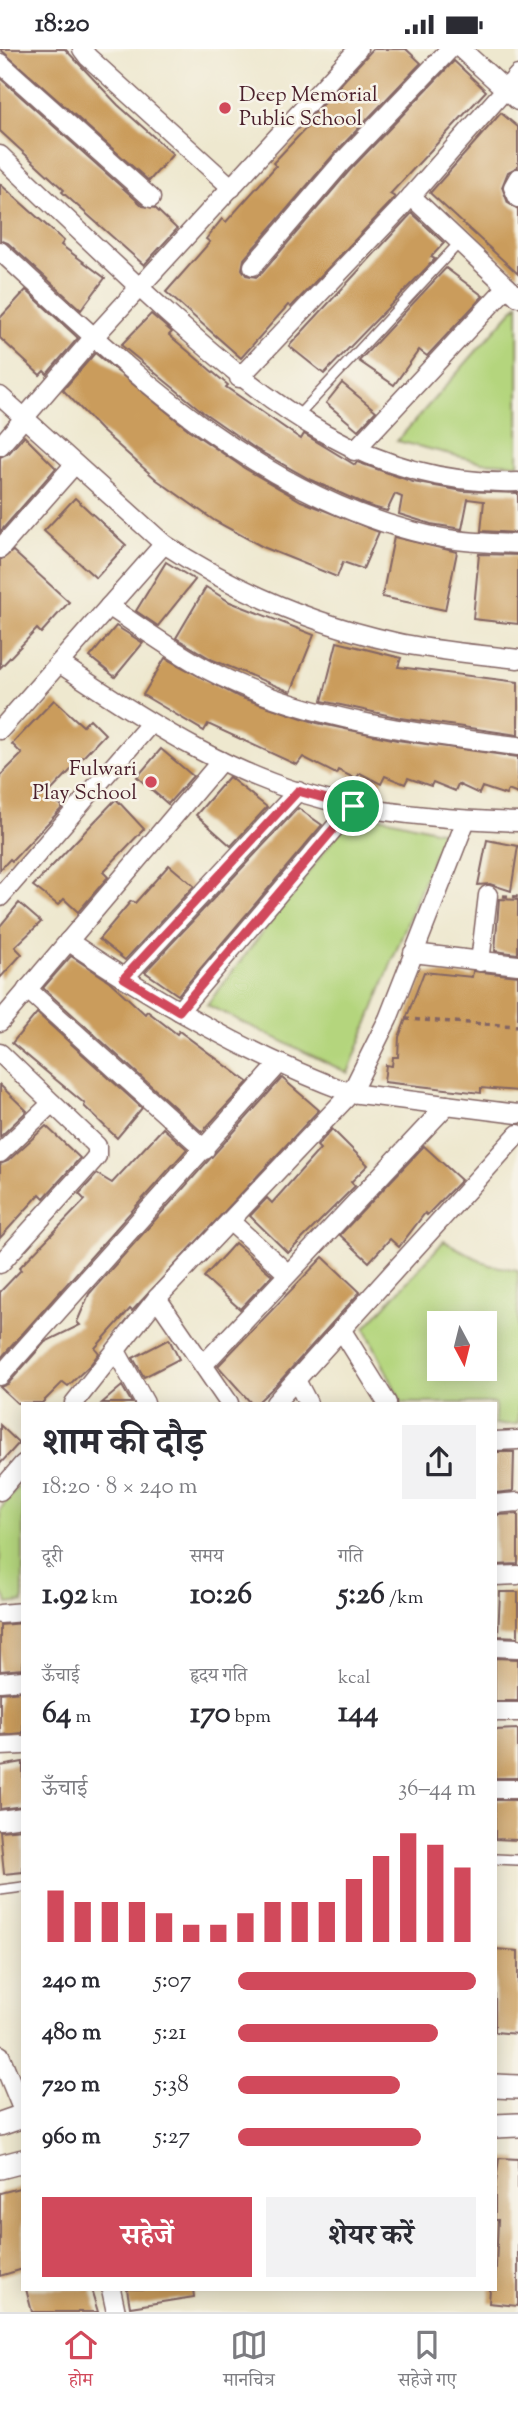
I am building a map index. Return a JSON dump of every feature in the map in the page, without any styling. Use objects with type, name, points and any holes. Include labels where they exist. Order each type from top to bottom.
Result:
[{"type":"street","points":[[82,49],[232,188]]},
{"type":"street","points":[[0,446],[93,338],[141,289],[358,49]]},
{"type":"street","points":[[253,266],[342,162],[450,49]]},
{"type":"street","points":[[461,49],[512,95]]},
{"type":"street","points":[[0,63],[151,198]]},
{"type":"street","points":[[239,378],[411,196],[512,95],[518,75]]},
{"type":"street","points":[[0,155],[239,378],[296,418],[354,451],[437,476],[518,482]]},
{"type":"street","points":[[518,178],[513,187],[518,198]]},
{"type":"street","points":[[354,451],[513,292],[411,196]]},
{"type":"street","points":[[0,251],[93,338],[223,440],[308,491],[376,520],[429,535],[518,544]]},
{"type":"street","points":[[0,396],[164,544],[194,564],[317,621],[399,643],[518,659]]},
{"type":"street","points":[[0,549],[74,465]]},
{"type":"street","points":[[0,730],[164,544]]},
{"type":"street","points":[[109,606],[210,671],[281,700],[411,732],[518,746]]},
{"type":"street","points":[[59,663],[150,725],[221,761],[298,791],[353,806],[466,820],[518,822]]},
{"type":"street","points":[[0,897],[150,725]]},
{"type":"street","points":[[0,1021],[221,761]]},
{"type":"street","points":[[124,978],[298,791]]},
{"type":"street","points":[[179,1011],[353,806]]},
{"type":"street","points":[[75,1402],[157,1298],[351,1093],[388,1019],[466,820]]},
{"type":"street","points":[[480,962],[488,895]]},
{"type":"street","points":[[68,941],[179,1011],[278,1065],[351,1093],[518,1114]]},
{"type":"street","points":[[414,953],[518,965]]},
{"type":"street","points":[[27,989],[205,1150]]},
{"type":"street","points":[[0,1053],[97,1146],[97,1156],[0,1264]]},
{"type":"street","points":[[0,1375],[205,1150],[278,1065]]},
{"type":"street","points":[[0,1153],[52,1103]]},
{"type":"street","points":[[204,1364],[447,1105]]},
{"type":"street","points":[[276,1402],[518,1134]]},
{"type":"street","points":[[231,1222],[288,1274]]},
{"type":"street","points":[[157,1298],[228,1402]]},
{"type":"street","points":[[341,1329],[386,1402]]},
{"type":"street","points":[[116,1351],[144,1402]]},
{"type":"street","points":[[296,1380],[307,1402]]},
{"type":"street","points":[[497,1441],[518,1440]]},
{"type":"street","points":[[0,1491],[21,1466]]},
{"type":"street","points":[[497,1504],[518,1503]]},
{"type":"street","points":[[497,1576],[518,1575]]},
{"type":"street","points":[[0,1614],[21,1612]]},
{"type":"street","points":[[497,1647],[518,1648]]},
{"type":"street","points":[[0,1682],[21,1680]]},
{"type":"street","points":[[497,1711],[518,1712]]},
{"type":"street","points":[[0,1746],[21,1745]]},
{"type":"street","points":[[497,1789],[518,1789]]},
{"type":"street","points":[[0,1820],[21,1817]]},
{"type":"street","points":[[0,2055],[21,2106]]},
{"type":"street","points":[[497,2086],[518,2087]]},
{"type":"street","points":[[0,2124],[21,2117]]},
{"type":"street","points":[[497,2126],[518,2125]]},
{"type":"street","points":[[0,2167],[21,2162]]},
{"type":"street","points":[[111,2291],[116,2312]]},
{"type":"lane","points":[[296,418],[459,243]]},
{"type":"lane","points":[[497,1859],[518,1860]]},
{"type":"lane","points":[[0,1890],[21,1887]]},
{"type":"path","points":[[388,1019],[518,1026]]},
{"type":"green space","points":[[518,304],[518,464],[482,462],[397,441]]},
{"type":"green space","points":[[355,811],[443,832],[348,1073],[207,1005]]},
{"type":"green space","points":[[444,1241],[489,1265],[518,1270],[518,1424],[497,1425],[497,1402],[402,1402],[365,1328]]},
{"type":"green space","points":[[21,1483],[21,1602],[8,1604],[0,1588],[0,1509]]},
{"type":"building","points":[[0,49],[65,49],[118,105],[173,154],[149,181]]},
{"type":"building","points":[[373,49],[406,49],[421,63],[334,154],[244,259],[242,269],[246,275],[256,277],[262,273],[350,170],[454,61],[486,91],[390,194],[395,197],[390,203],[291,307],[288,305],[241,358],[166,292],[210,242],[206,239],[222,219],[226,222],[276,166],[273,163],[311,123],[308,120]]},
{"type":"building","points":[[0,78],[143,206],[155,208],[177,229],[144,265],[62,192],[64,190],[0,131]]},
{"type":"building","points":[[501,113],[518,127],[518,167],[508,172],[502,187],[508,203],[518,209],[518,274],[430,193]]},
{"type":"building","points":[[0,184],[64,241],[61,245],[105,278],[81,310],[8,243],[0,240]]},
{"type":"building","points":[[412,213],[444,243],[431,257],[435,259],[324,374],[289,346]]},
{"type":"building","points":[[446,268],[483,296],[427,356],[419,350],[394,385],[359,361]]},
{"type":"building","points":[[26,290],[78,338],[47,374],[44,371],[40,375],[0,338],[0,318]]},
{"type":"building","points":[[151,314],[172,332],[169,335],[228,385],[226,387],[301,439],[304,434],[355,465],[357,462],[413,482],[463,491],[518,493],[518,533],[481,531],[484,501],[468,499],[462,529],[431,524],[399,514],[402,497],[395,494],[387,511],[369,506],[311,480],[256,449],[203,412],[121,345]]},
{"type":"building","points":[[95,353],[189,430],[244,468],[301,501],[379,532],[363,569],[343,562],[337,577],[263,547],[215,521],[157,480],[101,430],[63,390]]},
{"type":"building","points":[[342,383],[376,411],[358,430],[326,403]]},
{"type":"building","points":[[24,436],[56,468],[0,532],[0,457],[9,453]]},
{"type":"building","points":[[75,498],[126,545],[96,578],[44,531]]},
{"type":"building","points":[[394,537],[457,552],[445,610],[382,597]]},
{"type":"building","points":[[13,551],[69,602],[41,633],[37,629],[0,668],[0,560]]},
{"type":"building","points":[[479,554],[518,555],[518,624],[473,619]]},
{"type":"building","points":[[166,562],[195,580],[158,626],[136,611]]},
{"type":"building","points":[[206,587],[230,602],[314,635],[291,692],[213,660],[176,638]]},
{"type":"building","points":[[116,626],[143,643],[115,677],[90,657]]},
{"type":"building","points":[[337,642],[401,658],[398,667],[518,682],[518,735],[401,718],[322,701]]},
{"type":"building","points":[[165,658],[239,697],[317,723],[397,740],[518,757],[518,794],[508,790],[506,795],[482,787],[479,794],[458,784],[455,791],[433,782],[431,786],[408,778],[405,784],[385,776],[381,784],[360,773],[356,779],[338,770],[336,774],[303,757],[297,765],[208,724],[204,731],[143,695]]},
{"type":"building","points":[[54,700],[83,726],[90,719],[105,734],[49,793],[63,807],[12,861],[10,859],[0,870],[0,776],[22,754],[12,744]]},
{"type":"building","points":[[161,749],[193,776],[168,804],[137,777]]},
{"type":"building","points":[[229,777],[267,807],[231,846],[196,815]]},
{"type":"building","points":[[116,799],[144,829],[103,872],[108,877],[78,912],[64,899],[58,905],[33,886]]},
{"type":"building","points":[[298,808],[322,825],[178,995],[145,972]]},
{"type":"building","points":[[487,840],[518,846],[511,891],[490,884],[478,885]]},
{"type":"building","points":[[169,865],[194,886],[125,960],[99,939],[131,901],[135,903]]},
{"type":"building","points":[[499,899],[518,900],[518,954],[495,951]]},
{"type":"building","points":[[19,903],[41,922],[15,947],[22,954],[0,978],[0,926]]},
{"type":"building","points":[[71,956],[109,981],[145,1014],[147,1011],[177,1034],[179,1031],[248,1082],[202,1132],[43,988]]},
{"type":"building","points":[[473,971],[518,976],[518,1091],[481,1088],[481,1093],[384,1082],[386,1065],[392,1066],[393,1057],[398,1057],[399,1037],[424,972],[472,977]]},
{"type":"building","points":[[37,1013],[142,1108],[117,1138],[85,1104],[12,1043]]},
{"type":"building","points":[[282,1078],[319,1110],[132,1311],[130,1309],[95,1348],[99,1353],[90,1365],[68,1386],[63,1382],[43,1402],[17,1403],[0,1387],[8,1384],[45,1342],[80,1325],[77,1322],[89,1294]]},
{"type":"building","points":[[0,1085],[27,1111],[0,1137]]},
{"type":"building","points":[[46,1126],[80,1158],[44,1198],[40,1194],[0,1238],[0,1164],[8,1161]]},
{"type":"building","points":[[163,1128],[187,1149],[0,1359],[0,1292],[21,1270],[19,1268],[85,1200],[79,1194],[97,1174],[112,1183]]},
{"type":"building","points":[[332,1129],[368,1165],[351,1182],[355,1186],[288,1253],[250,1216],[267,1198],[272,1203],[320,1149],[317,1146]]},
{"type":"building","points":[[424,1146],[461,1180],[427,1215],[425,1213],[399,1247],[390,1239],[369,1262],[340,1235]]},
{"type":"building","points":[[235,1243],[272,1275],[240,1309],[204,1277]]},
{"type":"building","points":[[323,1257],[360,1292],[258,1402],[250,1402],[218,1366]]},
{"type":"building","points":[[169,1339],[179,1359],[144,1377],[133,1358]]},
{"type":"building","points":[[122,1386],[131,1402],[103,1402]]},
{"type":"building","points":[[0,1425],[19,1443],[0,1464]]},
{"type":"building","points":[[497,1452],[514,1452],[513,1491],[497,1493]]},
{"type":"building","points":[[518,1514],[518,1564],[497,1565],[497,1515]]},
{"type":"building","points":[[500,1592],[518,1592],[518,1637],[498,1636]]},
{"type":"building","points":[[21,1623],[21,1669],[0,1671],[0,1625]]},
{"type":"building","points":[[497,1658],[518,1659],[518,1701],[497,1701]]},
{"type":"building","points":[[21,1691],[21,1733],[0,1735],[0,1693]]},
{"type":"building","points":[[518,1729],[518,1778],[497,1778],[497,1730]]},
{"type":"building","points":[[21,1762],[21,1806],[0,1809],[0,1766]]},
{"type":"building","points":[[497,1800],[518,1800],[518,1840],[497,1839]]},
{"type":"building","points":[[21,1829],[21,1872],[4,1874],[0,1831]]},
{"type":"building","points":[[497,1949],[518,1951],[518,2034],[497,2032]]},
{"type":"building","points":[[499,2158],[518,2159],[518,2306],[489,2303],[490,2291],[497,2291]]},
{"type":"building","points":[[21,2188],[21,2270],[0,2276],[0,2193]]},
{"type":"building","points":[[27,2291],[92,2291],[98,2312],[32,2312]]},
{"type":"building","points":[[127,2291],[193,2291],[194,2297],[130,2307]]},
{"type":"place","name":"Deep Memorial Public School","points":[[225,108]]},
{"type":"place","name":"Fulwari Play School","points":[[151,782]]},
{"type":"route","points":[[298,791],[353,806],[179,1011],[124,978],[298,791]]}]
